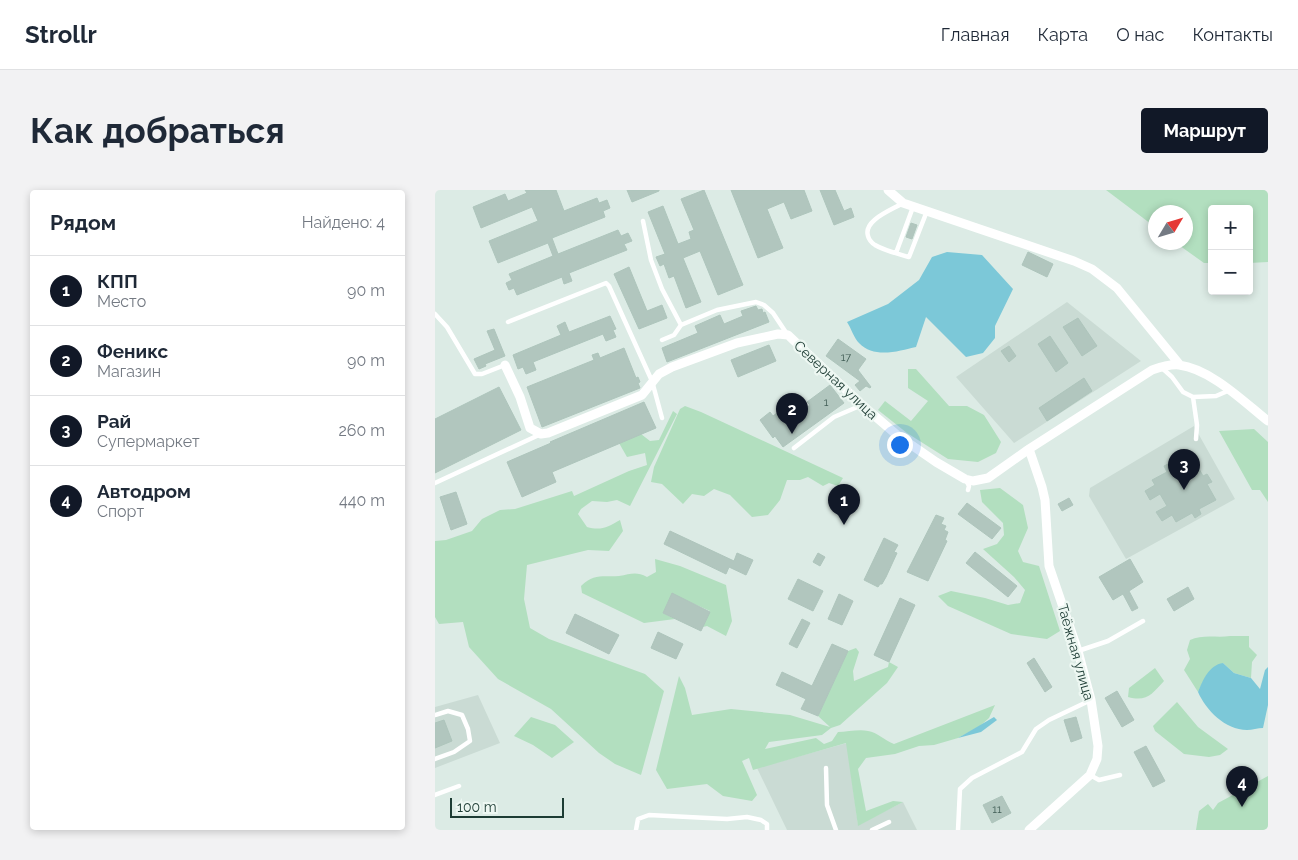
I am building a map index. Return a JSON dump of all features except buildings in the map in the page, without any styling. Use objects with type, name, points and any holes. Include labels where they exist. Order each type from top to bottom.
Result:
[{"type":"street","points":[[888,190],[903,203],[913,207],[1074,261],[1092,269],[1117,288],[1180,366]]},
{"type":"street","name":"Северная улица","points":[[541,434],[548,433],[642,394],[659,374],[672,367],[737,343],[778,334],[788,335],[862,405],[897,435],[965,479]]},
{"type":"street","points":[[505,365],[520,397],[530,428],[541,434]]},
{"type":"street","points":[[965,479],[977,482],[988,478],[1029,449],[1153,370],[1161,367],[1180,366],[1196,370],[1230,390],[1268,421]]},
{"type":"street","name":"Таёжная улица","points":[[1029,449],[1043,487],[1049,566],[1078,651],[1091,700],[1098,746],[1097,759],[1090,775]]},
{"type":"street","points":[[1029,830],[1090,775]]},
{"type":"lane","points":[[903,203],[868,226],[869,239],[874,245],[909,257],[927,211]]},
{"type":"lane","points":[[895,252],[913,207]]},
{"type":"lane","points":[[643,221],[651,260],[662,289],[681,325]]},
{"type":"lane","points":[[508,322],[606,283],[652,381],[662,418]]},
{"type":"lane","points":[[662,340],[674,335],[681,325],[717,310],[756,302],[764,305],[773,314],[788,335]]},
{"type":"lane","points":[[435,314],[447,327],[475,374],[482,374],[505,365]]},
{"type":"lane","points":[[1161,367],[1172,377],[1183,392],[1193,397],[1216,396],[1230,390]]},
{"type":"lane","points":[[1193,397],[1197,439]]},
{"type":"lane","points":[[794,448],[834,417],[862,405]]},
{"type":"lane","points":[[435,483],[541,434]]},
{"type":"lane","points":[[965,479],[969,486],[968,490]]},
{"type":"lane","points":[[1078,651],[1108,641],[1143,621]]},
{"type":"lane","points":[[958,830],[960,790],[972,778],[1022,752],[1036,729],[1043,724],[1091,700]]},
{"type":"lane","points":[[435,715],[448,711],[462,715],[468,729],[470,741],[454,752],[435,759]]},
{"type":"lane","points":[[826,768],[827,805],[836,830]]},
{"type":"lane","points":[[1090,775],[1099,780],[1120,775]]},
{"type":"lane","points":[[435,795],[459,786]]},
{"type":"lane","points":[[636,830],[638,819],[649,815],[727,819],[747,817],[761,820],[767,824],[767,830]]},
{"type":"lane","points":[[872,830],[889,822]]},
{"type":"shaded area","points":[[1067,302],[1141,361],[1014,443],[956,377]]},
{"type":"shaded area","points":[[1194,426],[1235,499],[1126,559],[1089,496],[1090,488]]},
{"type":"shaded area","points":[[478,695],[500,743],[435,768],[435,707]]},
{"type":"shaded area","points":[[847,743],[858,825],[903,802],[917,830],[787,830],[757,768]]},
{"type":"green space","points":[[1106,190],[1268,190],[1268,262],[1253,263],[1253,205],[1208,205],[1208,263],[1204,263],[1186,250],[1193,250],[1193,205],[1148,205],[1148,222]]},
{"type":"green space","points":[[908,369],[916,369],[949,406],[967,406],[984,415],[1001,442],[996,453],[978,462],[948,459],[907,433],[878,410],[885,401],[911,421],[928,401],[908,388]]},
{"type":"green space","points":[[685,406],[843,478],[838,486],[829,483],[823,486],[808,477],[800,480],[787,480],[780,500],[768,515],[752,517],[730,495],[714,489],[704,496],[692,494],[683,504],[662,484],[651,482],[654,467],[680,409]]},
{"type":"green space","points":[[673,411],[677,414],[630,506],[617,500],[607,502],[592,501],[581,509],[578,514],[587,527],[596,529],[612,525],[620,520],[623,531],[609,551],[588,550],[527,565],[524,599],[530,628],[549,639],[645,674],[664,691],[641,775],[615,764],[599,753],[551,709],[498,679],[469,647],[463,622],[439,624],[435,617],[435,541],[446,540],[472,531],[482,519],[500,510],[515,509],[572,491],[574,496],[629,471],[647,465],[645,453],[627,457],[619,443],[641,434],[650,441],[659,440]]},
{"type":"green space","points":[[1254,429],[1268,442],[1268,502],[1260,490],[1252,490],[1219,431]]},
{"type":"green space","points":[[1000,488],[1023,505],[1028,528],[1018,551],[1023,562],[1039,566],[1060,631],[1047,639],[1011,634],[948,606],[938,596],[951,591],[1008,605],[1020,603],[1025,590],[1014,577],[983,549],[997,544],[1004,535],[1003,523],[982,502],[980,490]]},
{"type":"green space","points":[[655,559],[680,566],[726,585],[732,621],[726,636],[707,626],[703,627],[710,611],[672,594],[663,613],[675,619],[644,623],[582,593],[581,586],[595,577],[640,574],[647,577],[656,572]]},
{"type":"green space","points":[[1249,636],[1249,647],[1257,655],[1252,662],[1251,678],[1234,673],[1223,663],[1206,676],[1198,692],[1184,670],[1190,659],[1187,650],[1190,640],[1199,637]]},
{"type":"green space","points":[[856,648],[859,652],[853,671],[854,681],[888,667],[889,662],[898,667],[887,683],[840,725],[831,728],[822,735],[769,742],[765,749],[816,738],[824,744],[832,741],[838,732],[857,730],[871,732],[894,744],[995,705],[989,718],[980,726],[958,738],[934,745],[919,746],[895,754],[866,758],[858,769],[866,811],[893,801],[903,802],[858,826],[846,743],[753,770],[749,758],[742,761],[757,795],[752,801],[723,796],[707,784],[667,789],[656,770],[679,676],[685,688],[692,715],[731,709],[790,715],[830,727],[818,716],[848,651]]},
{"type":"green space","points":[[1155,668],[1164,681],[1160,686],[1145,698],[1128,697],[1129,688]]},
{"type":"green space","points":[[1177,702],[1198,727],[1228,749],[1220,755],[1209,757],[1184,754],[1155,731],[1153,726]]},
{"type":"green space","points":[[531,717],[555,725],[574,742],[552,758],[533,745],[514,736]]},
{"type":"green space","points":[[1268,776],[1268,830],[1196,830],[1199,811],[1208,804],[1213,810],[1218,803]]},
{"type":"water","points":[[947,252],[982,255],[1013,289],[995,326],[995,338],[983,353],[966,357],[926,317],[916,347],[894,352],[879,352],[865,348],[859,343],[847,322],[888,304],[919,280],[932,257]]},
{"type":"water","points":[[1223,663],[1234,673],[1251,678],[1260,689],[1265,670],[1268,667],[1268,705],[1263,728],[1247,730],[1231,727],[1217,718],[1201,699],[1198,692],[1204,678],[1210,670]]},
{"type":"water","points":[[994,717],[997,720],[981,732],[958,738]]},
{"type":"place","name":"Феникс","points":[[792,434]]},
{"type":"place","name":"Рай","points":[[1184,490]]},
{"type":"place","name":"КПП","points":[[844,525]]},
{"type":"place","name":"Автодром","points":[[1242,807]]}]
